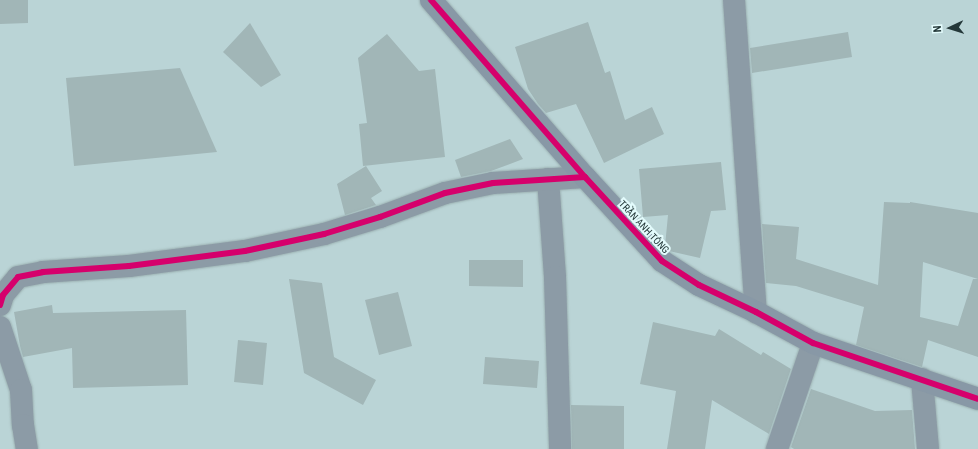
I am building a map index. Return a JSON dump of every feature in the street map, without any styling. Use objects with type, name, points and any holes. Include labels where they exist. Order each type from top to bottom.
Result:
[{"type":"street","name":"TRẦN ANH TÔNG","points":[[431,0],[585,178],[662,261],[699,285],[756,312],[812,343],[922,378],[978,399]]},
{"type":"street","points":[[734,0],[756,312]]},
{"type":"street","points":[[0,305],[3,295],[18,277],[43,272],[130,266],[245,251],[324,234],[380,216],[446,192],[492,183],[585,178]]},
{"type":"street","points":[[548,179],[555,278],[560,449]]},
{"type":"street","points":[[0,327],[21,390],[22,425],[27,449]]},
{"type":"street","points":[[777,449],[812,343]]},
{"type":"street","points":[[922,378],[928,449]]},
{"type":"building","points":[[0,0],[28,0],[28,23],[0,24]]},
{"type":"building","points":[[588,22],[605,73],[610,71],[625,120],[652,107],[664,134],[604,163],[576,104],[546,113],[538,104],[528,89],[515,47]]},
{"type":"building","points":[[250,23],[281,75],[261,87],[223,52]]},
{"type":"building","points":[[848,32],[852,57],[752,73],[750,48]]},
{"type":"building","points":[[387,34],[419,71],[435,69],[445,157],[363,166],[359,124],[367,123],[358,58]]},
{"type":"building","points":[[180,68],[217,152],[74,166],[66,78]]},
{"type":"building","points":[[510,139],[523,159],[491,171],[461,177],[455,160]]},
{"type":"building","points":[[721,162],[726,210],[711,211],[700,258],[669,251],[665,246],[668,215],[643,217],[639,169]]},
{"type":"building","points":[[366,166],[382,191],[371,198],[376,205],[345,215],[337,184]]},
{"type":"building","points":[[884,202],[910,202],[978,213],[978,279],[978,357],[928,340],[922,367],[856,345],[864,307],[796,286],[766,283],[762,224],[799,227],[796,259],[878,285]],"holes":[[[923,262],[978,279],[973,279],[958,326],[920,317]]]},
{"type":"building","points":[[469,260],[523,260],[523,287],[469,286]]},
{"type":"building","points":[[289,279],[322,283],[334,357],[376,380],[363,405],[304,373]]},
{"type":"building","points":[[398,292],[412,346],[379,355],[365,300]]},
{"type":"building","points":[[52,305],[53,313],[186,310],[188,385],[73,388],[72,348],[23,357],[20,346],[14,312]]},
{"type":"building","points":[[653,322],[715,336],[719,329],[761,355],[763,352],[791,369],[769,434],[712,400],[705,449],[667,449],[676,391],[640,384]]},
{"type":"building","points":[[238,340],[267,343],[263,385],[234,382]]},
{"type":"building","points":[[485,357],[539,361],[537,388],[483,384]]},
{"type":"building","points":[[811,389],[875,411],[912,410],[915,449],[794,449],[791,447]]},
{"type":"building","points":[[571,405],[624,406],[624,449],[572,449]]},
{"type":"cycle path","points":[[431,0],[585,177],[662,261],[699,285],[756,312],[813,343],[978,399]]},
{"type":"cycle path","points":[[0,305],[3,295],[18,277],[43,272],[129,266],[245,251],[324,234],[380,217],[445,193],[493,183],[585,177]]}]
